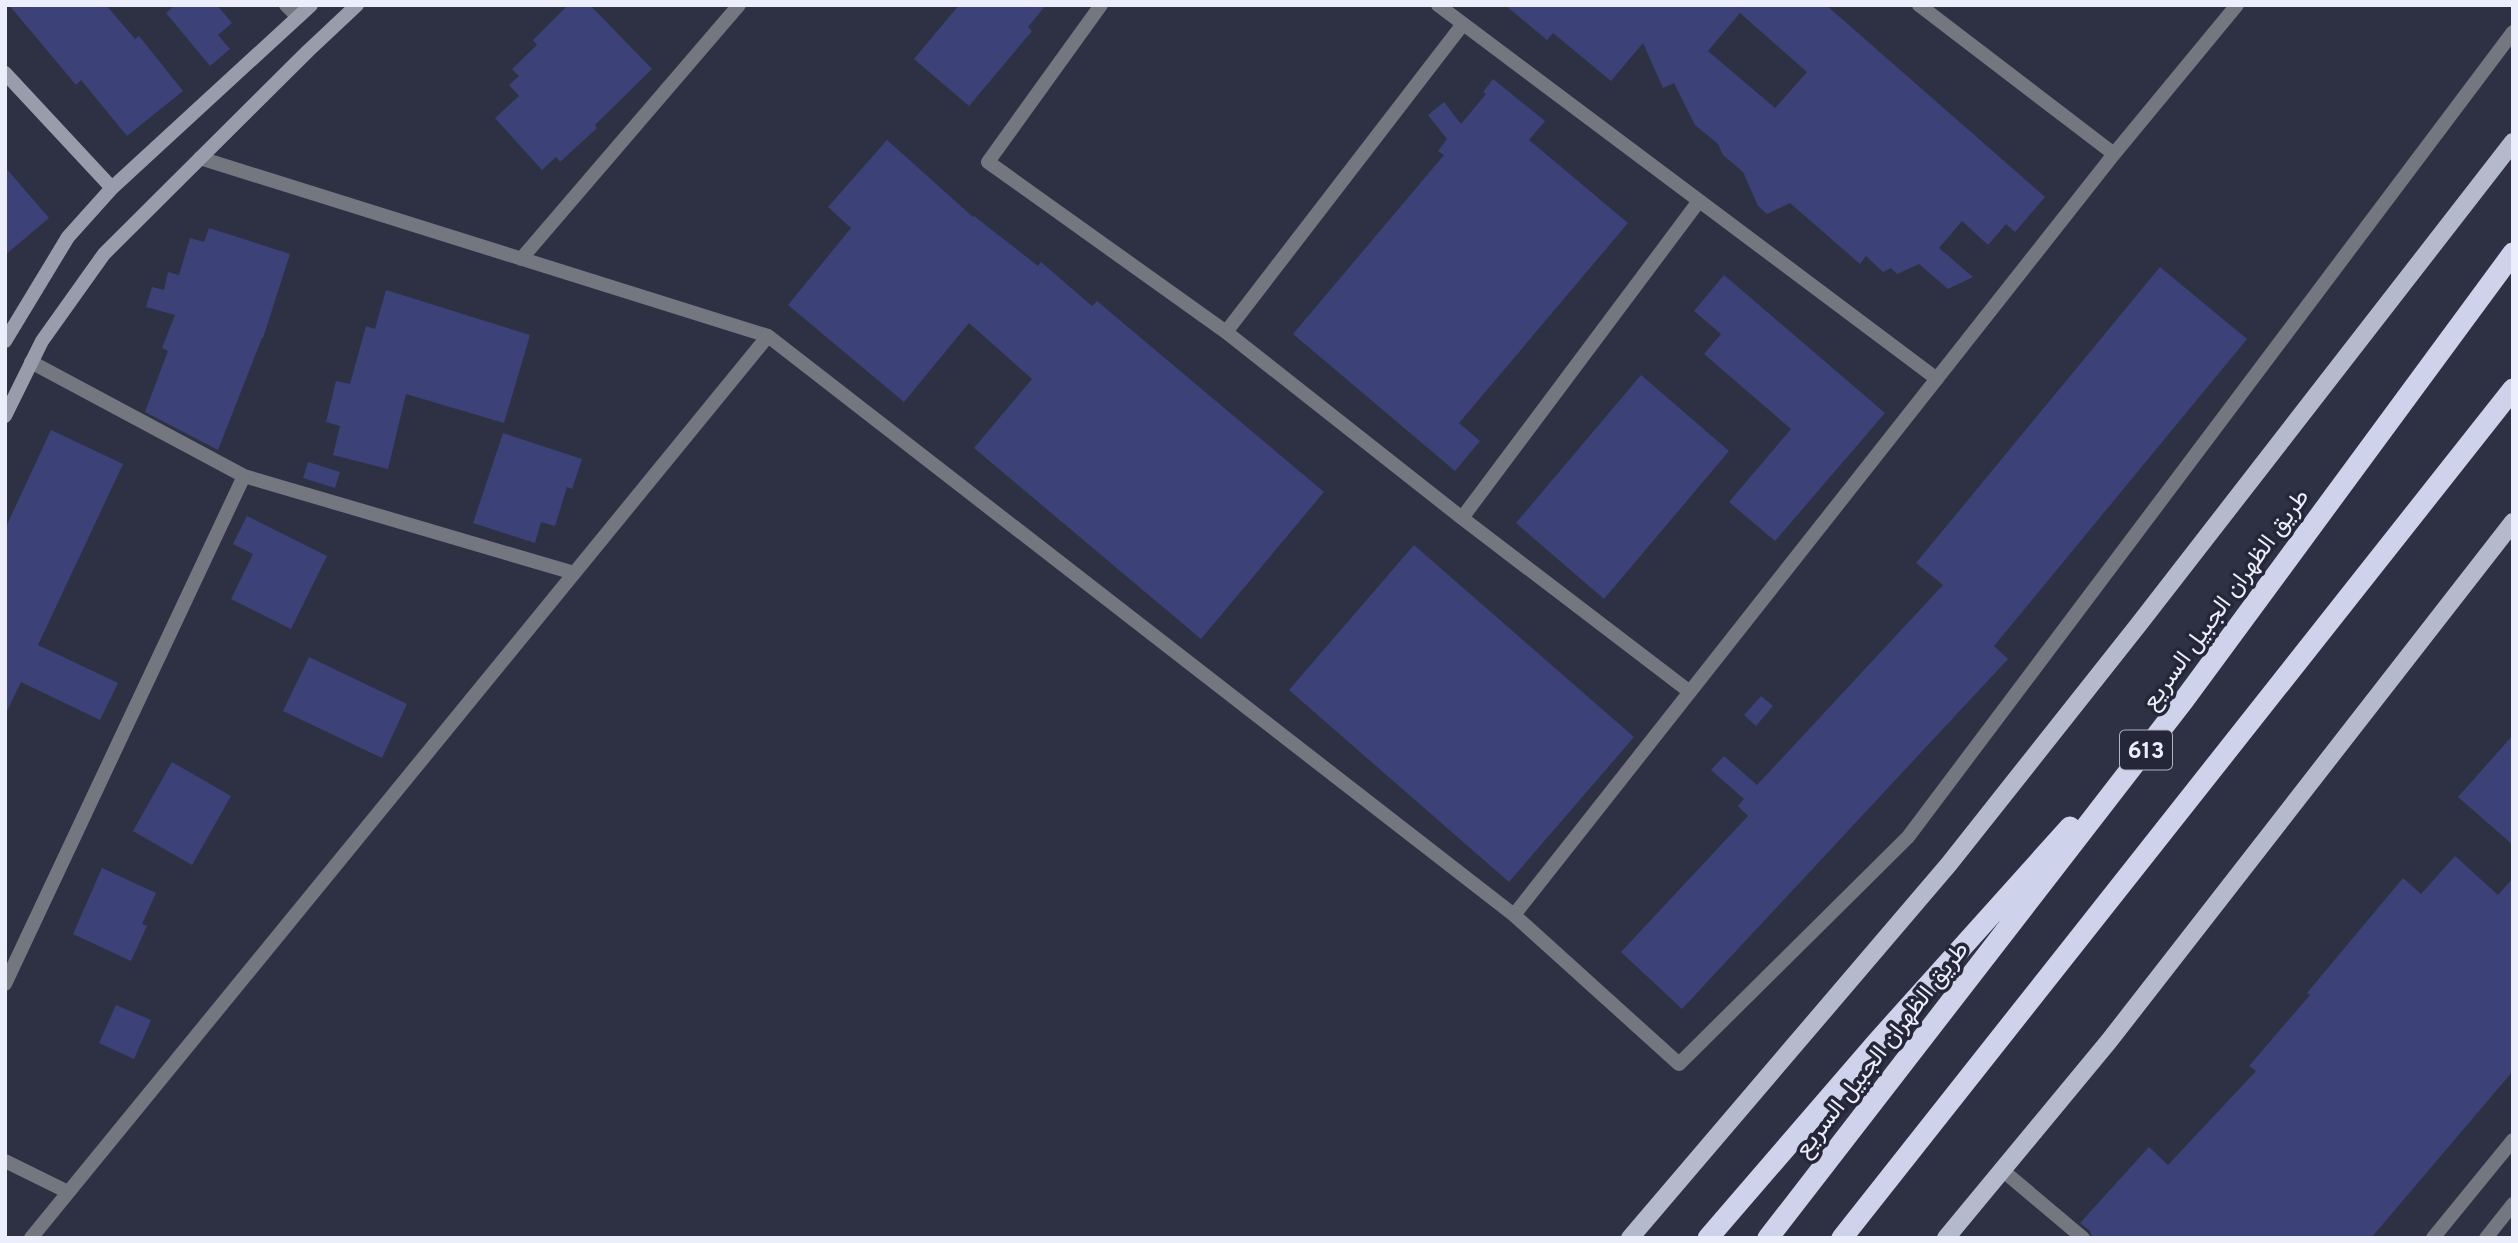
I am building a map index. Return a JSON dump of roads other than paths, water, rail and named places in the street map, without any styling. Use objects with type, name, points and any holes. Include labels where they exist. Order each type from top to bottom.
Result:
[{"type":"highway","name":"طريق الظهران الجبيل السريع","points":[[1769,1238],[2184,700],[2513,253]]},
{"type":"highway","name":"613","points":[[1842,1238],[2513,389]]},
{"type":"highway","points":[[1707,1238],[1877,1042],[2184,700]]},
{"type":"main road","points":[[1630,1238],[1949,864],[2148,613],[2513,142]]},
{"type":"main road","points":[[1946,1238],[2109,1041],[2513,522]]},
{"type":"street","points":[[286,5],[298,17]]},
{"type":"street","points":[[5,341],[68,237],[112,188],[311,5]]},
{"type":"street","points":[[5,416],[42,341],[104,254],[357,5]]},
{"type":"street","points":[[521,259],[738,5]]},
{"type":"street","points":[[1101,5],[988,162],[1226,332],[1462,518],[1690,692]]},
{"type":"street","points":[[1438,5],[1937,379]]},
{"type":"street","points":[[1919,5],[2114,154]]},
{"type":"street","points":[[1514,915],[2114,154],[2238,5]]},
{"type":"street","points":[[1226,332],[1463,24]]},
{"type":"street","points":[[200,158],[768,336],[1514,915],[1679,1064],[1908,837],[2513,32]]},
{"type":"street","points":[[5,73],[112,188]]},
{"type":"street","points":[[1462,518],[1699,201]]},
{"type":"street","points":[[31,1238],[768,336]]},
{"type":"street","points":[[31,362],[244,476],[574,573]]},
{"type":"street","points":[[5,984],[244,476]]},
{"type":"street","points":[[2434,1238],[2513,1140]]},
{"type":"street","points":[[5,1161],[68,1192]]},
{"type":"street","points":[[2001,1169],[2083,1238]]},
{"type":"street","points":[[2486,1238],[2513,1204]]}]
